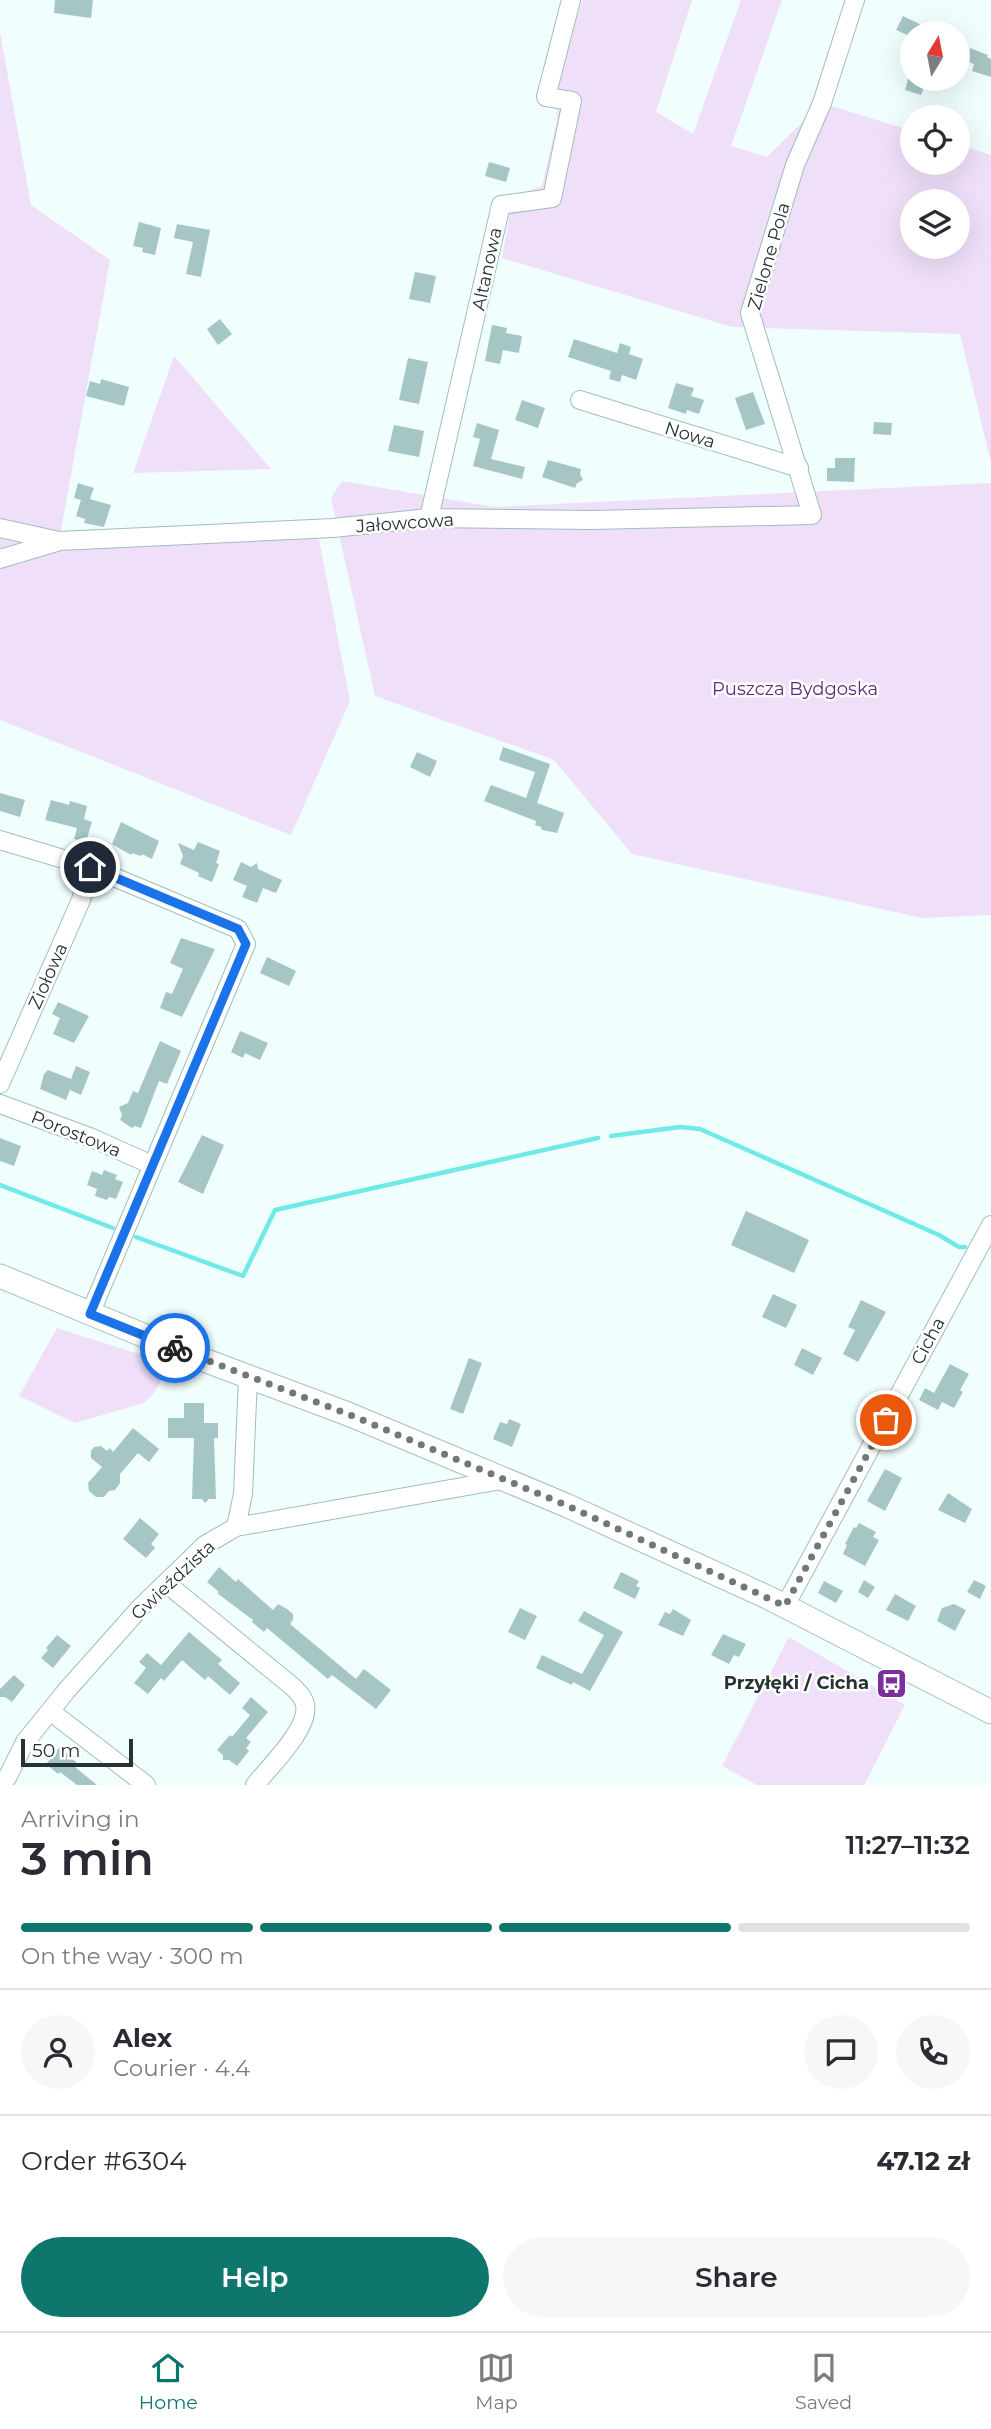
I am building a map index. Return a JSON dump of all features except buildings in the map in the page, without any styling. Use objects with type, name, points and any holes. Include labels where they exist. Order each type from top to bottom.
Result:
[{"type":"street","name":"Altanowa","points":[[429,519],[501,205],[552,198],[572,101],[547,97],[571,0]]},
{"type":"street","name":"Zielone Pola","points":[[812,515],[750,313],[796,165],[822,103],[855,0]]},
{"type":"street","name":"Nowa","points":[[580,400],[799,468]]},
{"type":"street","name":"Jałowcowa","points":[[0,528],[59,541],[333,528],[429,519],[592,520],[812,515]]},
{"type":"street","points":[[0,559],[59,541]]},
{"type":"street","points":[[0,840],[90,867],[238,929],[246,944],[90,1314]]},
{"type":"street","name":"Ziołowa","points":[[0,1084],[81,900],[90,867]]},
{"type":"street","name":"Porostowa","points":[[0,1104],[92,1138],[152,1165]]},
{"type":"street","name":"Cicha","points":[[785,1606],[991,1225]]},
{"type":"street","points":[[0,1276],[248,1377],[348,1414],[568,1506],[785,1606],[991,1712]]},
{"type":"street","points":[[236,1527],[243,1494],[248,1377]]},
{"type":"street","name":"Gwieździsta","points":[[1,1785],[25,1742],[50,1711],[140,1608],[205,1545],[236,1527],[501,1480]]},
{"type":"street","points":[[166,1583],[303,1698],[306,1706],[303,1725],[255,1785]]},
{"type":"street","points":[[50,1711],[146,1785]]},
{"type":"green space","points":[[582,0],[692,0],[656,112],[693,134],[741,0],[782,0],[731,146],[767,157],[822,103],[900,127],[900,175],[970,175],[970,148],[991,155],[991,463],[960,334],[732,327],[502,258],[513,196],[542,186],[557,121],[555,87]]},
{"type":"green space","points":[[0,32],[31,205],[110,260],[59,541],[318,534],[350,701],[291,835],[0,720]]},
{"type":"green space","points":[[174,356],[271,469],[133,473]]},
{"type":"green space","name":"Puszcza Bydgoska","points":[[342,481],[494,507],[991,483],[991,915],[922,918],[632,854],[554,760],[375,696],[331,498]]},
{"type":"green space","points":[[57,1328],[167,1363],[168,1368],[154,1393],[144,1403],[75,1423],[19,1396]]},
{"type":"green space","points":[[789,1637],[905,1705],[864,1785],[757,1785],[722,1766]]},
{"type":"waterway","points":[[611,1136],[680,1127],[700,1129],[939,1235],[959,1247],[965,1247]]},
{"type":"waterway","points":[[136,1237],[243,1276],[275,1210],[598,1138]]},
{"type":"waterway","points":[[0,1185],[113,1228]]},
{"type":"way so far","points":[[175,1348],[348,1414],[568,1506],[785,1606],[886,1420]]},
{"type":"place","name":"Przyłęki / Cicha","points":[[892,1683]]},
{"type":"route","points":[[90,867],[238,929],[246,944],[90,1314],[175,1348]]}]
